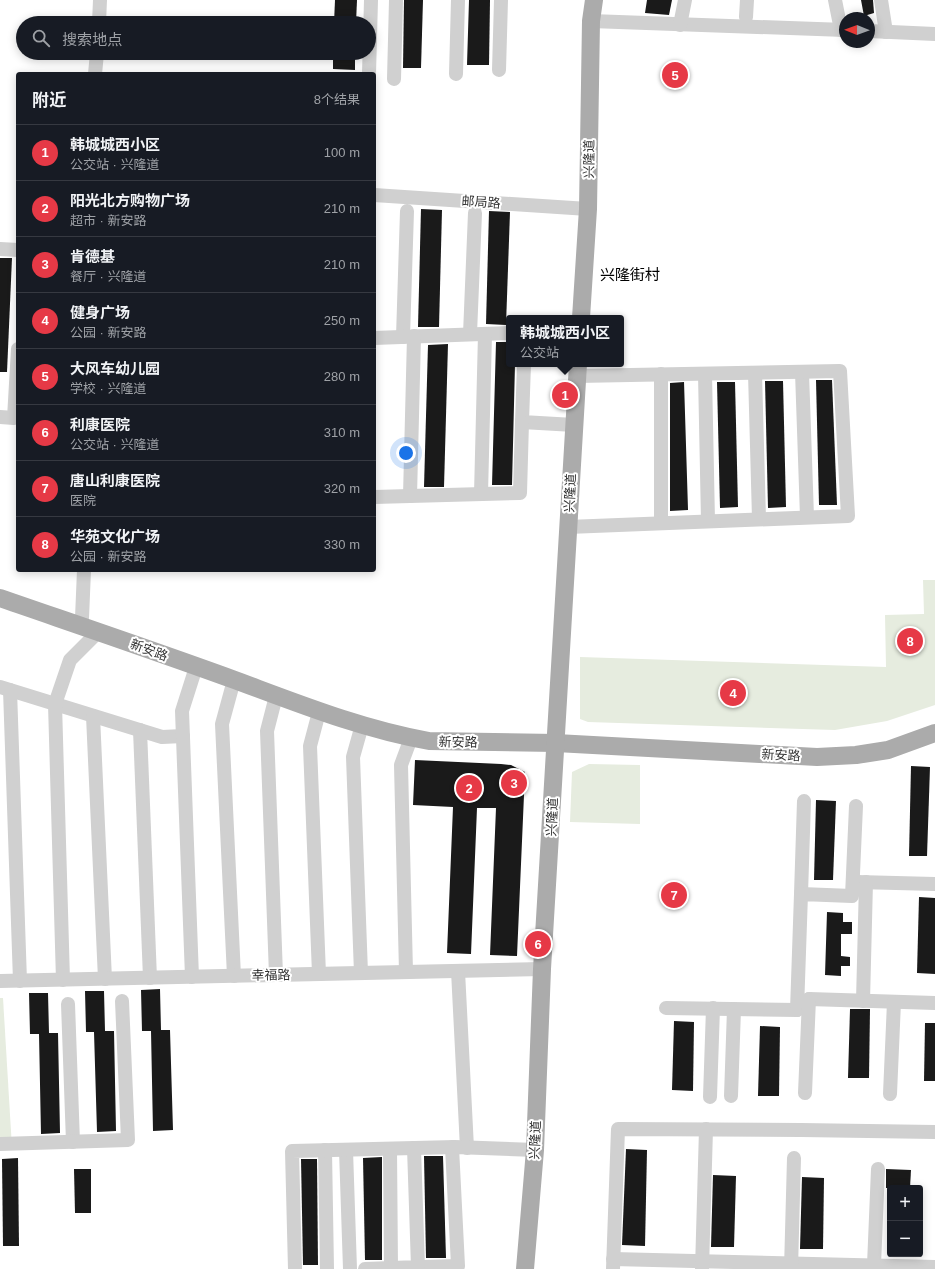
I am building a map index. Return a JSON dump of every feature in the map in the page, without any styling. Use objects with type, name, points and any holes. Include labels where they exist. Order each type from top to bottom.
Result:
[{"type":"main road","name":"兴隆道","points":[[581,315],[588,209],[591,21],[594,0]]},
{"type":"main road","name":"兴隆道","points":[[526,1269],[535,1150],[542,969],[578,370]]},
{"type":"main road","name":"新安路","points":[[0,590],[353,713],[412,730],[436,733],[817,757],[856,755],[888,750],[935,733]]},
{"type":"main road","name":"新安路","points":[[0,598],[234,680],[319,712],[411,738],[429,741],[556,740],[821,749],[885,743],[935,725]]},
{"type":"street","points":[[99,16],[100,0]]},
{"type":"street","points":[[371,0],[371,16]]},
{"type":"street","points":[[394,78],[396,0]]},
{"type":"street","points":[[456,74],[458,0]]},
{"type":"street","points":[[499,70],[501,0]]},
{"type":"street","points":[[680,24],[685,0]]},
{"type":"street","points":[[746,17],[747,0]]},
{"type":"street","points":[[835,0],[839,15]]},
{"type":"street","points":[[881,0],[886,32]]},
{"type":"street","points":[[591,21],[839,30]]},
{"type":"street","points":[[875,31],[935,34]]},
{"type":"street","points":[[95,72],[96,60]]},
{"type":"street","points":[[369,60],[369,72]]},
{"type":"street","name":"邮局路","points":[[376,195],[588,209]]},
{"type":"street","points":[[407,211],[410,496]]},
{"type":"street","points":[[470,334],[475,213]]},
{"type":"street","points":[[0,249],[16,250]]},
{"type":"street","points":[[481,494],[485,334]]},
{"type":"street","points":[[376,338],[506,334]]},
{"type":"street","points":[[376,497],[520,494],[524,367]]},
{"type":"street","points":[[11,418],[16,368]]},
{"type":"street","points":[[568,527],[848,516],[840,371],[661,374],[578,370]]},
{"type":"street","points":[[802,372],[807,518]]},
{"type":"street","points":[[755,373],[759,519]]},
{"type":"street","points":[[661,374],[661,523]]},
{"type":"street","points":[[705,374],[708,521]]},
{"type":"street","points":[[522,422],[574,425]]},
{"type":"street","points":[[82,618],[84,572]]},
{"type":"street","points":[[63,980],[54,704],[70,660],[98,632]]},
{"type":"street","points":[[192,977],[182,711],[196,667]]},
{"type":"street","points":[[234,680],[222,724],[234,976]]},
{"type":"street","points":[[20,981],[5,689],[162,737],[183,736]]},
{"type":"street","points":[[276,696],[267,731],[276,975]]},
{"type":"street","points":[[319,712],[310,746],[319,974]]},
{"type":"street","points":[[93,716],[105,979]]},
{"type":"street","points":[[361,973],[354,757],[362,725]]},
{"type":"street","points":[[140,730],[150,978]]},
{"type":"street","points":[[406,972],[401,765],[411,738]]},
{"type":"street","points":[[797,1010],[804,801]]},
{"type":"street","points":[[856,806],[860,882],[863,1001]]},
{"type":"street","points":[[801,894],[852,896],[860,882]]},
{"type":"street","points":[[860,882],[935,884]]},
{"type":"street","name":"幸福路","points":[[0,981],[542,969]]},
{"type":"street","points":[[458,971],[467,1148]]},
{"type":"street","points":[[805,1093],[809,999]]},
{"type":"street","points":[[666,1008],[797,1010],[809,999],[935,1003]]},
{"type":"street","points":[[0,1144],[128,1140],[122,1001]]},
{"type":"street","points":[[890,1094],[894,1002]]},
{"type":"street","points":[[68,1004],[73,1142]]},
{"type":"street","points":[[710,1097],[713,1008]]},
{"type":"street","points":[[731,1096],[734,1009]]},
{"type":"street","points":[[935,1132],[618,1129],[613,1264],[791,1266],[874,1265],[935,1267]]},
{"type":"street","points":[[702,1265],[706,1129]]},
{"type":"street","points":[[296,1269],[292,1151],[452,1147],[535,1150]]},
{"type":"street","points":[[365,1269],[458,1266],[452,1147]]},
{"type":"street","points":[[414,1148],[422,1268]]},
{"type":"street","points":[[390,1149],[391,1268]]},
{"type":"street","points":[[325,1150],[327,1269]]},
{"type":"street","points":[[346,1150],[350,1269]]},
{"type":"street","points":[[791,1266],[794,1158]]},
{"type":"street","points":[[874,1265],[878,1169]]},
{"type":"shaded area","points":[[923,580],[935,580],[935,705],[887,721],[835,730],[588,722],[580,719],[580,657],[886,667],[885,615],[924,614]]},
{"type":"shaded area","points":[[589,764],[640,765],[640,824],[570,822],[572,772]]},
{"type":"shaded area","points":[[0,998],[3,998],[12,1148],[0,1149]]},
{"type":"building","points":[[335,0],[357,0],[356,16],[334,16]]},
{"type":"building","points":[[404,0],[423,0],[421,68],[403,68]]},
{"type":"building","points":[[469,0],[490,0],[489,65],[467,65]]},
{"type":"building","points":[[647,0],[672,0],[669,15],[645,13]]},
{"type":"building","points":[[861,0],[873,0],[874,12],[863,12]]},
{"type":"building","points":[[333,60],[355,60],[355,70],[333,69]]},
{"type":"building","points":[[421,209],[442,210],[439,327],[418,327]]},
{"type":"building","points":[[489,211],[510,212],[506,325],[486,324]]},
{"type":"building","points":[[0,258],[12,258],[7,372],[0,372]]},
{"type":"building","points":[[496,342],[506,342],[506,367],[515,367],[512,485],[492,485]]},
{"type":"building","points":[[448,344],[444,487],[424,487],[428,345]]},
{"type":"building","points":[[816,380],[832,380],[837,505],[819,505]]},
{"type":"building","points":[[765,381],[783,381],[786,507],[768,508]]},
{"type":"building","points":[[684,382],[688,510],[670,511],[670,383]]},
{"type":"building","points":[[717,382],[735,382],[738,507],[720,508]]},
{"type":"building","points":[[415,760],[511,765],[525,772],[517,956],[490,955],[496,808],[477,808],[471,954],[447,953],[453,807],[413,805]]},
{"type":"building","points":[[911,766],[930,767],[927,856],[909,856]]},
{"type":"building","points":[[816,800],[836,801],[833,880],[814,880]]},
{"type":"building","points":[[919,897],[935,898],[935,974],[917,973]]},
{"type":"building","points":[[827,912],[843,913],[843,922],[852,922],[852,934],[841,934],[841,956],[850,957],[850,966],[841,966],[841,976],[825,975]]},
{"type":"building","points":[[160,989],[161,1030],[170,1030],[173,1130],[153,1131],[151,1031],[142,1031],[141,990]]},
{"type":"building","points":[[85,991],[104,991],[105,1031],[114,1031],[116,1131],[97,1132],[94,1032],[86,1032]]},
{"type":"building","points":[[29,993],[48,993],[49,1033],[58,1033],[60,1133],[41,1134],[39,1034],[30,1034]]},
{"type":"building","points":[[850,1009],[870,1009],[869,1078],[848,1078]]},
{"type":"building","points":[[674,1021],[694,1022],[693,1091],[672,1090]]},
{"type":"building","points":[[925,1023],[935,1023],[935,1081],[924,1081]]},
{"type":"building","points":[[760,1026],[780,1027],[779,1096],[758,1096]]},
{"type":"building","points":[[626,1149],[647,1150],[645,1246],[622,1245]]},
{"type":"building","points":[[424,1156],[443,1156],[446,1258],[426,1258]]},
{"type":"building","points":[[382,1157],[382,1260],[365,1260],[363,1158]]},
{"type":"building","points":[[18,1158],[19,1246],[3,1246],[2,1159]]},
{"type":"building","points":[[301,1159],[317,1159],[318,1265],[303,1265]]},
{"type":"building","points":[[74,1169],[91,1169],[91,1213],[75,1213]]},
{"type":"building","points":[[886,1169],[911,1170],[910,1185],[887,1185],[886,1188]]},
{"type":"building","points":[[713,1175],[736,1176],[734,1247],[711,1247]]},
{"type":"building","points":[[802,1177],[824,1178],[823,1249],[800,1249]]},
{"type":"place","name":"大风车幼儿园","points":[[675,75]]},
{"type":"place","name":"韩城城西小区","points":[[565,395]]},
{"type":"place","name":"华苑文化广场","points":[[910,641]]},
{"type":"place","name":"健身广场","points":[[733,693]]},
{"type":"place","name":"肯德基","points":[[514,783]]},
{"type":"place","name":"阳光北方购物广场","points":[[469,788]]},
{"type":"place","name":"唐山利康医院","points":[[674,895]]},
{"type":"place","name":"利康医院","points":[[538,944]]},
{"type":"district","name":"兴隆街村","points":[[630,274]]}]
